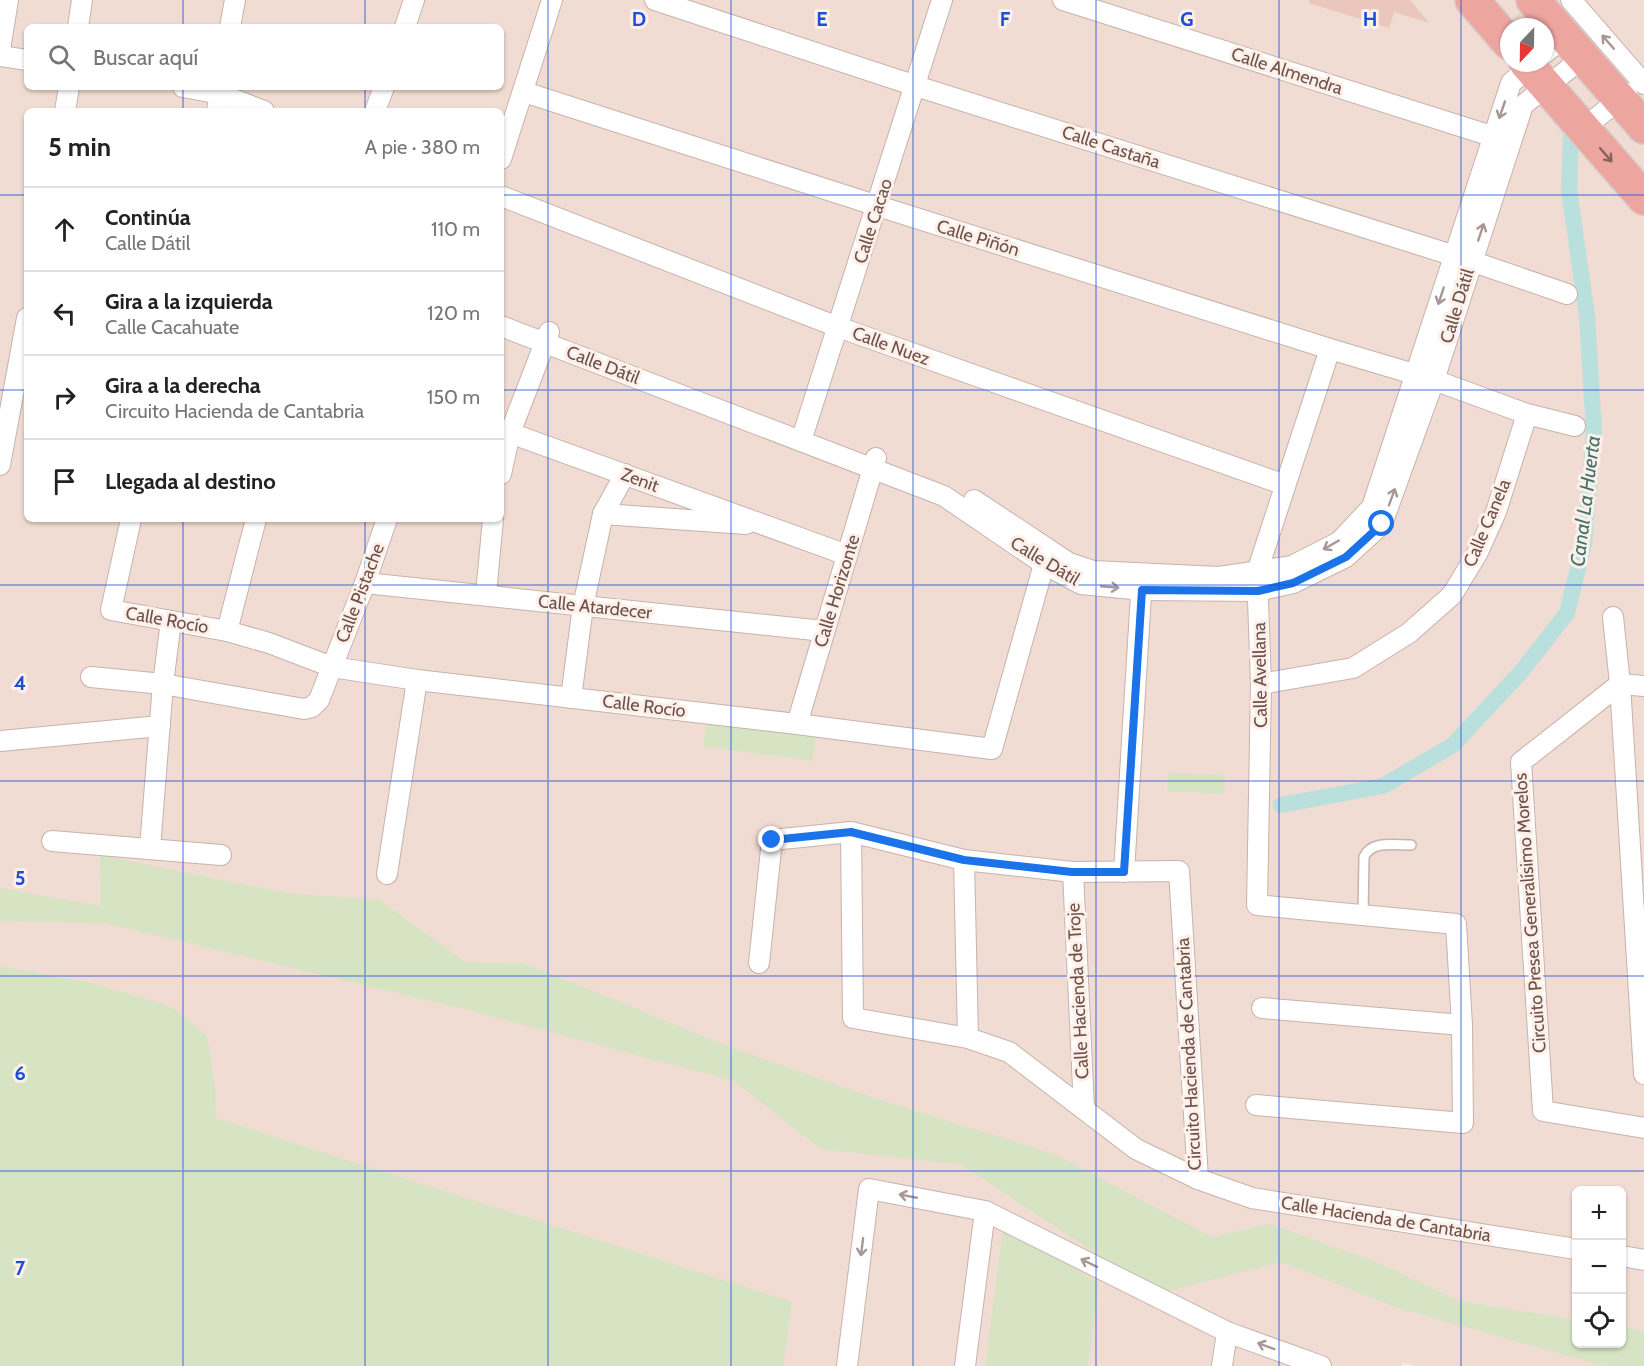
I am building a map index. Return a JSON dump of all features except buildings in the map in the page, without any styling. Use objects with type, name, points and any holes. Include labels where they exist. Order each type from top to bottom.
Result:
[{"type":"highway","points":[[1472,0],[1500,24]]},
{"type":"highway","points":[[1533,0],[1536,18]]},
{"type":"highway","points":[[1554,62],[1637,83],[1644,127]]},
{"type":"highway","points":[[1550,72],[1584,129],[1644,198]]},
{"type":"street","points":[[0,50],[8,0]]},
{"type":"street","points":[[78,24],[82,0]]},
{"type":"street","points":[[231,24],[235,0]]},
{"type":"street","points":[[406,24],[414,0]]},
{"type":"street","points":[[504,150],[552,0]]},
{"type":"street","name":"Calle Castaña","points":[[655,0],[915,86],[1567,294]]},
{"type":"street","name":"Calle Cacao","points":[[803,436],[942,0]]},
{"type":"street","name":"Calle Almendra","points":[[1063,0],[1502,139]]},
{"type":"street","points":[[1571,0],[1637,83],[1584,129]]},
{"type":"street","points":[[0,56],[24,60]]},
{"type":"street","name":"Calle Dátil","points":[[874,463],[944,496],[1044,564],[1081,584],[1219,577],[1257,582],[1339,542],[1372,507],[1425,377],[1502,139],[1511,83],[1525,72]]},
{"type":"street","name":"Calle Dátil","points":[[1502,139],[1523,105],[1537,72]]},
{"type":"street","points":[[66,108],[68,90]]},
{"type":"street","points":[[194,90],[254,108]]},
{"type":"street","points":[[376,108],[383,90]]},
{"type":"street","name":"Calle Piñón","points":[[524,92],[1330,349],[1425,377]]},
{"type":"street","name":"Calle Nuez","points":[[504,197],[838,327],[1285,485]]},
{"type":"street","name":"Calle Dátil","points":[[504,316],[547,337],[803,436],[874,463],[960,490],[1069,563],[1142,582]]},
{"type":"street","name":"Calle Dátil","points":[[504,327],[547,337]]},
{"type":"street","points":[[0,465],[24,334]]},
{"type":"street","points":[[504,460],[510,433],[547,337]]},
{"type":"street","name":"Calle Avellana","points":[[1330,349],[1285,485],[1257,582],[1262,684],[1257,905],[1363,915]]},
{"type":"street","points":[[1425,377],[1527,414],[1575,426]]},
{"type":"street","name":"Calle Canela","points":[[1262,684],[1353,668],[1409,633],[1452,595],[1478,552],[1496,512],[1527,414]]},
{"type":"street","name":"Zenit","points":[[510,433],[847,555]]},
{"type":"street","name":"Calle Horizonte","points":[[797,724],[874,463]]},
{"type":"street","points":[[571,698],[583,606],[603,514],[625,474]]},
{"type":"street","name":"Zenit","points":[[603,514],[770,526]]},
{"type":"street","name":"Calle Rocío","points":[[130,522],[111,610],[227,631],[269,643],[332,667],[417,680],[992,749],[1044,564]]},
{"type":"street","points":[[227,631],[255,522]]},
{"type":"street","name":"Calle Pistache","points":[[91,677],[163,684],[304,709],[312,707],[319,700],[365,583],[386,522]]},
{"type":"street","points":[[486,594],[493,522]]},
{"type":"street","points":[[1124,872],[1142,582]]},
{"type":"street","name":"Calle Atardecer","points":[[365,583],[824,631]]},
{"type":"street","points":[[1613,617],[1620,684],[1644,1074]]},
{"type":"street","points":[[150,848],[163,684],[171,621]]},
{"type":"street","points":[[387,874],[417,680]]},
{"type":"street","points":[[1620,684],[1644,686]]},
{"type":"street","name":"Circuito Presea Generalísimo Morelos","points":[[1620,684],[1521,762],[1543,1111],[1644,1128]]},
{"type":"street","points":[[0,741],[160,726]]},
{"type":"street","name":"Circuito Hacienda de Cantabria","points":[[759,963],[772,840],[851,832],[964,860],[1072,872],[1179,871],[1198,1179],[1136,1149],[1009,1052],[968,1038],[853,1018],[851,832]]},
{"type":"street","points":[[52,841],[221,855]]},
{"type":"street","points":[[964,860],[968,1038]]},
{"type":"street","name":"Calle Hacienda de Troje","points":[[1072,872],[1084,1109]]},
{"type":"street","points":[[1256,1106],[1463,1124],[1462,1025],[1456,924],[1363,915]]},
{"type":"street","points":[[1262,1008],[1462,1025]]},
{"type":"street","name":"Calle Hacienda de Cantabria","points":[[1198,1179],[1252,1198],[1572,1248]]},
{"type":"street","points":[[848,1366],[869,1189],[985,1211],[1227,1332],[1321,1366]]},
{"type":"street","points":[[964,1366],[985,1211]]},
{"type":"street","points":[[1626,1257],[1644,1260]]},
{"type":"street","points":[[1222,1366],[1227,1332]]},
{"type":"lane","points":[[1363,915],[1364,857],[1367,849],[1374,845],[1411,845]]},
{"type":"shaded area","points":[[0,0],[1644,0],[1644,1366],[1417,1366],[1402,1363],[1401,1366],[0,1366]]},
{"type":"green space","points":[[707,720],[816,735],[812,761],[703,746]]},
{"type":"green space","points":[[1168,773],[1225,775],[1224,794],[1167,791]]},
{"type":"green space","points":[[100,855],[287,893],[379,900],[465,962],[524,963],[727,1046],[874,1098],[1054,1154],[1212,1237],[1270,1224],[1381,1264],[1459,1301],[1572,1319],[1572,1348],[1626,1348],[1626,1328],[1644,1331],[1644,1366],[1600,1365],[1398,1308],[1281,1262],[1157,1294],[962,1165],[821,1149],[734,1081],[460,1008],[105,923],[0,921],[0,888],[101,906]]},
{"type":"green space","points":[[0,966],[91,983],[172,1007],[207,1036],[215,1086],[216,1118],[792,1302],[783,1366],[0,1366]]},
{"type":"green space","points":[[1003,1228],[1099,1283],[1088,1366],[985,1366]]},
{"type":"waterway","name":"Canal La Huerta","points":[[1281,805],[1383,786],[1453,745],[1521,672],[1567,613],[1584,544],[1594,432],[1587,316],[1569,190],[1571,137]]},
{"type":"route","points":[[772,840],[851,832],[964,860],[1072,872],[1124,872],[1142,590],[1258,591],[1293,583],[1346,557],[1382,524]]}]
